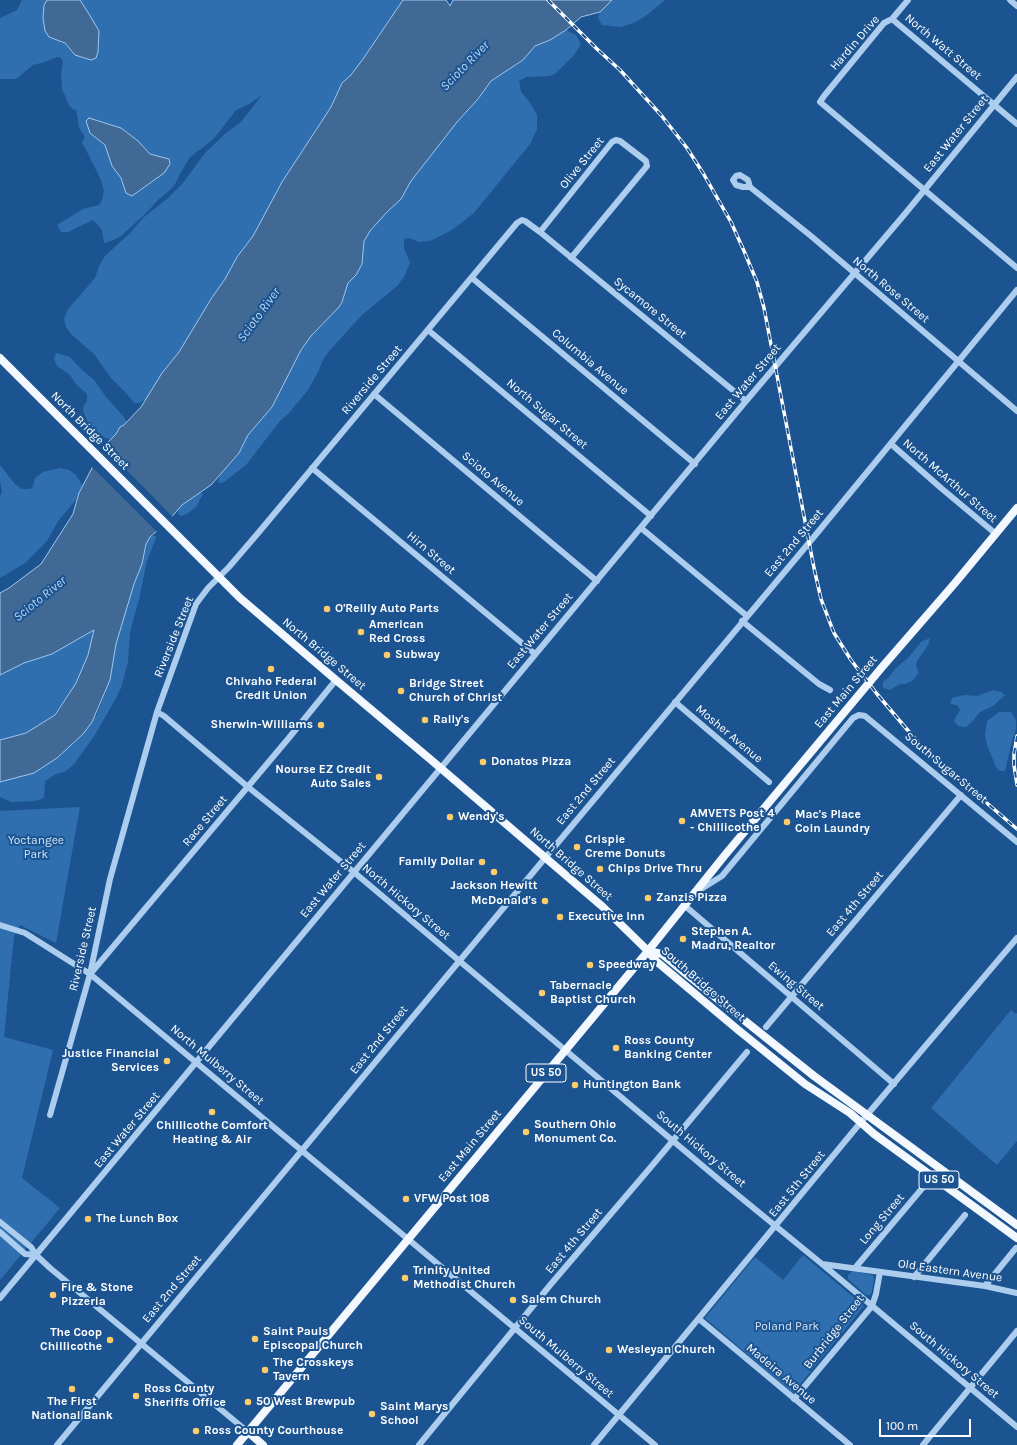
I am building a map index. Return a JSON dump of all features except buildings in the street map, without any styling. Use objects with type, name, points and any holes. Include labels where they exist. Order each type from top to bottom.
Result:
[{"type":"main road","name":"North Bridge Street","points":[[0,358],[240,598],[603,907],[648,951]]},
{"type":"main road","name":"East Main Street","points":[[248,1432],[648,951],[725,855],[1017,508]]},
{"type":"main road","name":"South Bridge Street","points":[[648,951],[662,954],[762,1036],[814,1076],[1017,1225]]},
{"type":"main road","name":"South Bridge Street","points":[[648,951],[656,961],[742,1034],[805,1084],[861,1122],[874,1134],[1017,1238]]},
{"type":"main road","name":"US 50","points":[[238,1445],[248,1432]]},
{"type":"main road","points":[[248,1432],[263,1445]]},
{"type":"street","name":"Hardin Drive","points":[[908,0],[892,19],[884,23],[820,102],[924,190]]},
{"type":"street","points":[[1010,0],[1017,6]]},
{"type":"street","name":"North Watt Street","points":[[892,19],[1017,124]]},
{"type":"street","name":"East Water Street","points":[[0,1298],[746,401],[904,215],[1017,77]]},
{"type":"street","name":"Olive Street","points":[[540,232],[612,142],[616,140],[620,141],[646,161],[647,166],[571,258]]},
{"type":"street","name":"North Rose Street","points":[[750,187],[855,273],[1017,411]]},
{"type":"street","points":[[924,190],[1017,268]]},
{"type":"street","name":"Riverside Street","points":[[50,1115],[90,974],[110,879],[157,712],[196,604],[208,588],[219,578],[259,532],[520,221],[525,221],[540,232]]},
{"type":"street","name":"Sycamore Street","points":[[540,232],[746,401]]},
{"type":"street","name":"Columbia Avenue","points":[[472,278],[694,464]]},
{"type":"street","name":"East 2nd Street","points":[[57,1445],[891,444],[1017,290]]},
{"type":"street","name":"North Sugar Street","points":[[428,330],[651,516]]},
{"type":"street","name":"Scioto Avenue","points":[[374,394],[597,581]]},
{"type":"street","name":"North McArthur Street","points":[[891,444],[996,534]]},
{"type":"street","name":"Hirn Street","points":[[312,468],[536,654]]},
{"type":"street","points":[[641,528],[747,616]]},
{"type":"street","points":[[742,621],[819,684],[830,690]]},
{"type":"street","name":"Race Street","points":[[90,974],[336,680]]},
{"type":"street","name":"Mosher Avenue","points":[[675,702],[769,782]]},
{"type":"street","name":"North Hickory Street","points":[[157,712],[164,716],[248,787],[355,873],[566,1049]]},
{"type":"street","name":"South Sugar Street","points":[[859,715],[865,716],[1017,842]]},
{"type":"street","name":"East Main Street","points":[[695,892],[722,876],[853,718],[859,715]]},
{"type":"street","name":"East 4th Street","points":[[766,1027],[961,795]]},
{"type":"street","name":"Ewing Street","points":[[684,905],[894,1084]]},
{"type":"street","name":"North Mulberry Street","points":[[0,925],[25,933],[90,974],[408,1239]]},
{"type":"street","name":"East 5th Street","points":[[594,1445],[861,1122],[1017,938]]},
{"type":"street","name":"South Hickory Street","points":[[566,1049],[1017,1427]]},
{"type":"street","name":"East 4th Street","points":[[419,1445],[747,1052]]},
{"type":"street","name":"Long Street","points":[[855,1268],[925,1185]]},
{"type":"street","points":[[914,1277],[965,1215]]},
{"type":"street","points":[[0,1222],[31,1247],[36,1255],[248,1432]]},
{"type":"street","points":[[0,1232],[25,1254],[36,1255]]},
{"type":"street","name":"South Mulberry Street","points":[[408,1239],[655,1445]]},
{"type":"street","points":[[985,1286],[1016,1248]]},
{"type":"street","points":[[822,1264],[880,1272]]},
{"type":"street","name":"Old Eastern Avenue","points":[[880,1272],[985,1286],[1017,1293]]},
{"type":"street","name":"Burbridge Street","points":[[794,1399],[872,1306],[880,1272]]},
{"type":"street","name":"Madeira Avenue","points":[[699,1319],[850,1445]]},
{"type":"street","points":[[923,1445],[969,1387],[1017,1331]]},
{"type":"green space","points":[[22,0],[47,0],[43,11],[45,31],[49,37],[65,43],[71,51],[93,21],[80,0],[403,0],[363,59],[351,75],[342,83],[331,107],[282,182],[253,236],[237,257],[225,279],[179,352],[162,373],[153,390],[146,399],[139,403],[134,403],[111,378],[94,354],[71,334],[66,327],[64,319],[68,309],[95,278],[99,266],[105,256],[130,233],[143,218],[168,198],[183,183],[205,153],[226,133],[241,122],[262,95],[249,104],[236,110],[216,136],[190,157],[170,190],[121,236],[104,243],[102,230],[93,220],[68,232],[61,232],[57,225],[83,209],[99,205],[104,191],[101,180],[82,142],[85,137],[79,128],[76,109],[74,110],[70,107],[62,89],[61,75],[63,61],[60,57],[33,65],[16,79],[0,79],[0,18],[17,10]],"holes":[[[89,118],[121,128],[138,141],[150,154],[169,159],[127,194],[121,178],[112,166],[105,145],[90,133],[86,122]]]},
{"type":"green space","points":[[612,0],[665,0],[647,15],[634,23],[620,27],[602,25],[598,18],[600,12]]},
{"type":"green space","points":[[566,30],[576,35],[581,44],[574,55],[556,73],[550,76],[526,77],[519,81],[521,92],[529,101],[537,115],[537,129],[530,144],[474,213],[452,230],[430,241],[419,242],[409,238],[404,239],[404,248],[410,263],[404,277],[397,286],[362,315],[330,350],[323,360],[308,390],[289,413],[280,421],[246,465],[224,482],[219,483],[218,481],[220,475],[239,453],[248,435],[272,407],[301,350],[311,336],[342,302],[348,283],[356,275],[362,264],[364,241],[370,231],[401,199],[411,181],[491,81],[523,60],[535,46],[550,40]]},
{"type":"green space","points":[[56,353],[70,357],[94,380],[127,422],[124,426],[120,427],[116,434],[110,439],[105,438],[90,426],[83,411],[84,405],[87,401],[87,394],[76,384],[69,374],[57,366],[54,358]]},
{"type":"green space","points":[[0,465],[15,484],[22,489],[30,489],[33,487],[35,478],[43,472],[60,468],[69,470],[76,475],[82,485],[76,500],[58,521],[47,541],[25,563],[0,578],[0,497],[2,491],[0,482]]},
{"type":"green space","points":[[200,493],[203,494],[196,507],[187,514],[181,516],[178,514],[178,510],[182,505]]},
{"type":"green space","points":[[156,536],[156,538],[147,561],[130,632],[128,662],[121,688],[93,738],[74,764],[66,771],[56,774],[45,781],[44,798],[35,801],[11,802],[0,797],[0,782],[33,773],[57,758],[83,734],[97,714],[110,680],[116,644],[134,584],[142,564],[146,544],[150,537]]},
{"type":"green space","points":[[94,630],[88,655],[76,683],[54,715],[26,733],[0,740],[0,675],[24,663],[52,654]]},
{"type":"green space","points":[[930,638],[928,645],[917,661],[916,666],[919,673],[912,681],[905,684],[900,684],[890,690],[883,688],[883,682],[895,669],[908,658],[921,642]]},
{"type":"green space","points":[[993,690],[1001,692],[1005,695],[993,706],[980,712],[966,727],[958,726],[954,720],[960,710],[958,706],[950,703],[952,698],[964,695],[977,696]]},
{"type":"green space","points":[[999,712],[1011,712],[1016,720],[1016,729],[1005,771],[1000,771],[996,767],[987,745],[985,735],[987,721]]},
{"type":"green space","name":"Yoctangee Park","points":[[80,807],[56,943],[20,925],[14,936],[4,1037],[53,1050],[22,1178],[60,1208],[0,1280],[0,811]]},
{"type":"green space","points":[[1011,1010],[1016,1014],[1017,1013],[1017,1141],[997,1165],[931,1108]]},
{"type":"green space","name":"Poland Park","points":[[803,1255],[864,1306],[793,1393],[705,1318],[755,1257],[783,1280]]},
{"type":"green space","points":[[853,1271],[873,1275],[872,1292],[870,1295],[866,1295],[848,1279],[848,1275]]},
{"type":"water","points":[[47,0],[80,0],[99,31],[98,52],[96,58],[91,60],[75,55],[65,43],[49,37],[45,31],[43,18],[44,5]]},
{"type":"water","name":"Scioto River","points":[[403,0],[446,0],[450,6],[453,0],[612,0],[600,12],[581,17],[566,30],[550,40],[535,46],[523,60],[491,81],[411,181],[401,199],[370,231],[364,241],[362,264],[356,275],[348,283],[342,302],[311,336],[301,350],[272,407],[248,435],[239,453],[211,485],[182,505],[168,521],[150,537],[146,544],[142,564],[134,584],[116,644],[110,680],[92,722],[83,734],[57,758],[34,773],[0,782],[0,740],[26,733],[55,715],[76,683],[88,655],[94,630],[52,654],[24,663],[0,675],[0,593],[41,564],[73,514],[79,493],[103,447],[116,434],[120,427],[124,425],[141,407],[162,373],[179,352],[225,279],[237,257],[253,236],[282,182],[331,107],[342,83],[351,75],[363,59]]},
{"type":"water","points":[[89,118],[121,128],[138,141],[150,154],[169,159],[170,164],[164,173],[132,196],[126,193],[121,178],[112,166],[105,145],[90,133],[86,121]]},
{"type":"pier","points":[[102,445],[174,518],[158,533],[90,465]]},
{"type":"railway","points":[[548,0],[620,70],[661,115],[687,148],[731,222],[757,282],[764,308],[814,568],[821,599],[834,633],[851,660],[877,694],[916,740],[931,755],[1017,829]]},
{"type":"railway","points":[[1017,736],[1014,754],[1017,785]]},
{"type":"place","name":"O'Reilly Auto Parts","points":[[327,609]]},
{"type":"place","name":"American Red Cross","points":[[361,632]]},
{"type":"place","name":"Subway","points":[[387,655]]},
{"type":"place","name":"Chivaho Federal Credit Union","points":[[271,669]]},
{"type":"place","name":"Bridge Street Church of Christ","points":[[401,691]]},
{"type":"place","name":"Rally's","points":[[425,720]]},
{"type":"place","name":"Sherwin-Williams","points":[[321,725]]},
{"type":"place","name":"Donatos Pizza","points":[[483,762]]},
{"type":"place","name":"Nourse EZ Credit Auto Sales","points":[[379,777]]},
{"type":"place","name":"Wendy's","points":[[450,817]]},
{"type":"place","name":"AMVETS Post 4 - Chillicothe","points":[[682,821]]},
{"type":"place","name":"Mac's Place Coin Laundry","points":[[787,822]]},
{"type":"place","name":"Crispie Creme Donuts","points":[[577,847]]},
{"type":"place","name":"Family Dollar","points":[[482,862]]},
{"type":"place","name":"Chips Drive Thru","points":[[600,869]]},
{"type":"place","name":"Jackson Hewitt","points":[[494,872]]},
{"type":"place","name":"Zanzis Pizza","points":[[648,898]]},
{"type":"place","name":"McDonald's","points":[[545,901]]},
{"type":"place","name":"Executive Inn","points":[[560,917]]},
{"type":"place","name":"Stephen A. Madru, Realtor","points":[[683,939]]},
{"type":"place","name":"Speedway","points":[[590,965]]},
{"type":"place","name":"Tabernacle Baptist Church","points":[[542,993]]},
{"type":"place","name":"Ross County Banking Center","points":[[616,1048]]},
{"type":"place","name":"Justice Financial Services","points":[[167,1061]]},
{"type":"place","name":"Huntington Bank","points":[[575,1085]]},
{"type":"place","name":"Chillicothe Comfort Heating & Air","points":[[212,1112]]},
{"type":"place","name":"Southern Ohio Monument Co.","points":[[526,1132]]},
{"type":"place","name":"VFW Post 108","points":[[406,1199]]},
{"type":"place","name":"The Lunch Box","points":[[88,1219]]},
{"type":"place","name":"Trinity United Methodist Church","points":[[405,1278]]},
{"type":"place","name":"Fire & Stone Pizzeria","points":[[53,1295]]},
{"type":"place","name":"Salem Church","points":[[513,1300]]},
{"type":"place","name":"Saint Pauls Episcopal Church","points":[[255,1339]]},
{"type":"place","name":"The Coop Chillicothe","points":[[110,1340]]},
{"type":"place","name":"Wesleyan Church","points":[[609,1350]]},
{"type":"place","name":"The Crosskeys Tavern","points":[[265,1370]]},
{"type":"place","name":"The First National Bank","points":[[72,1389]]},
{"type":"place","name":"Ross County Sheriffs Office","points":[[136,1396]]},
{"type":"place","name":"50 West Brewpub","points":[[248,1402]]},
{"type":"place","name":"Saint Marys School","points":[[372,1414]]},
{"type":"place","name":"Ross County Courthouse","points":[[196,1431]]}]
